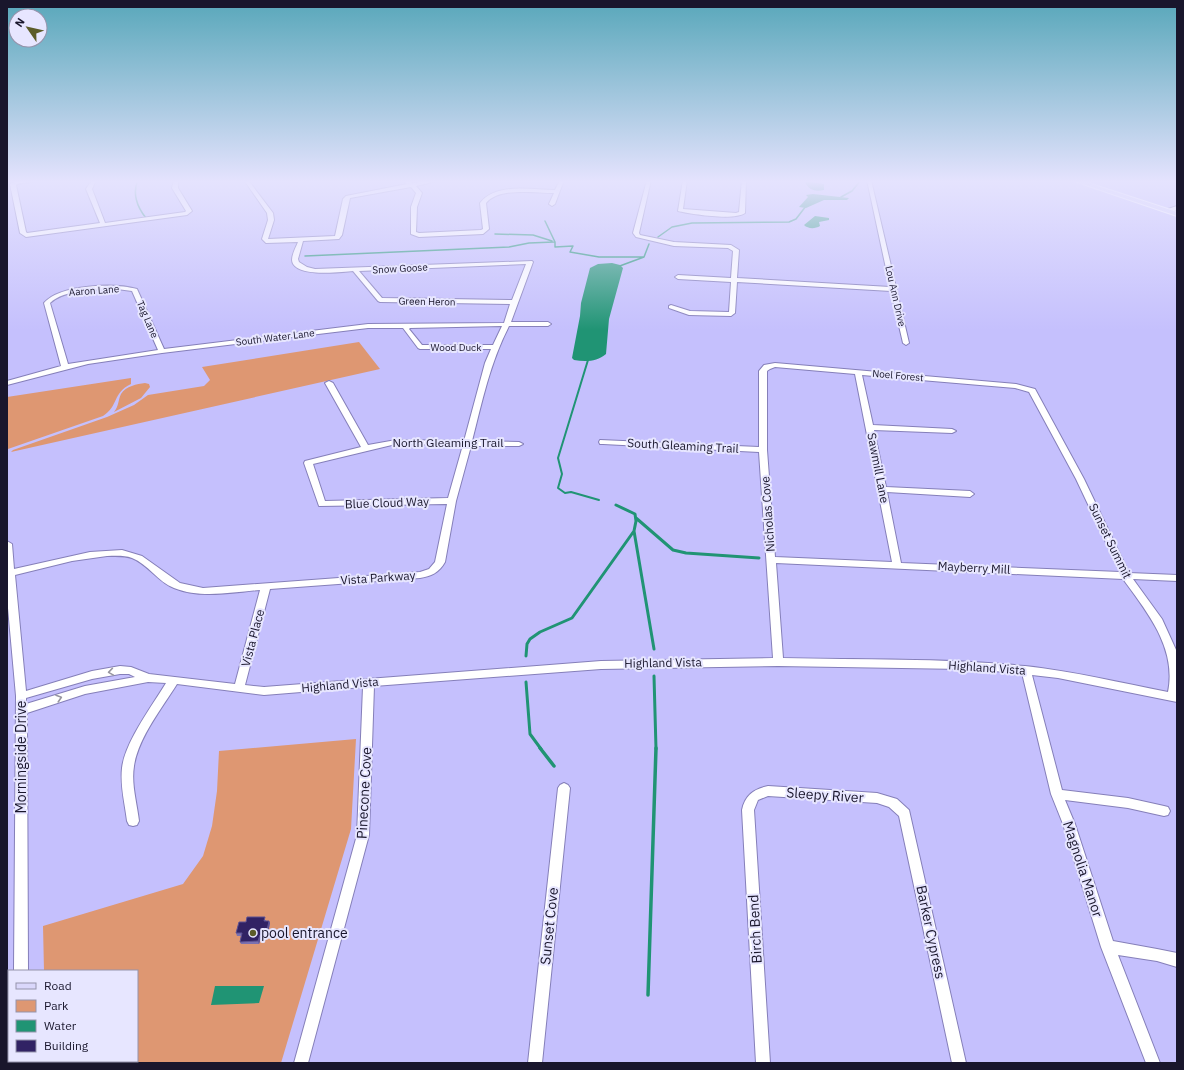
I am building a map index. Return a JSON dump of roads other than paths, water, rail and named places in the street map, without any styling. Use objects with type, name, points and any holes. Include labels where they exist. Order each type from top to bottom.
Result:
[{"type":"street","points":[[22,230],[23,233],[26,235],[65,230]]},
{"type":"street","points":[[268,230],[265,238],[266,241],[337,238],[340,230]]},
{"type":"street","points":[[413,230],[413,233],[416,235],[483,232],[485,230]]},
{"type":"street","points":[[637,230],[636,233],[638,236],[674,244],[734,248],[736,250],[732,313],[729,316],[689,313],[671,307]]},
{"type":"street","name":"Lou Ann Drive","points":[[880,230],[906,343]]},
{"type":"street","name":"Snow Goose","points":[[301,240],[295,259],[296,263],[301,268],[309,270],[354,270],[530,262]]},
{"type":"street","name":"Vista Parkway","points":[[9,573],[88,556],[113,553],[136,557],[148,564],[172,583],[191,590],[202,591],[428,574],[434,571],[440,562],[452,501],[495,347],[507,324],[530,262]]},
{"type":"street","name":"Green Heron","points":[[354,270],[380,300],[514,302]]},
{"type":"street","points":[[678,277],[894,289]]},
{"type":"street","name":"Aaron Lane","points":[[65,367],[47,303],[49,298],[77,290],[133,288]]},
{"type":"street","name":"Tag Lane","points":[[133,288],[137,292],[162,351]]},
{"type":"street","name":"South Water Lane","points":[[7,383],[65,367],[162,351],[368,326],[548,324]]},
{"type":"street","name":"Wood Duck","points":[[407,325],[407,333],[420,347],[495,347]]},
{"type":"street","name":"Noel Forest","points":[[767,367],[775,365],[1016,386],[1028,389]]},
{"type":"street","name":"Nicholas Cove","points":[[767,367],[763,372],[763,450],[778,662]]},
{"type":"street","name":"Sawmill Lane","points":[[858,372],[897,564]]},
{"type":"street","points":[[329,383],[366,448]]},
{"type":"street","name":"Sunset Summit","points":[[1028,389],[1035,395],[1080,479],[1126,576],[1157,619],[1172,652],[1175,668],[1175,698]]},
{"type":"street","points":[[870,427],[952,431]]},
{"type":"street","name":"South Gleaming Trail","points":[[603,442],[660,440],[763,450]]},
{"type":"street","name":"North Gleaming Trail","points":[[322,504],[308,463],[396,442],[518,444]]},
{"type":"street","points":[[882,489],[970,494]]},
{"type":"street","name":"Blue Cloud Way","points":[[322,504],[452,501]]},
{"type":"street","name":"Morningside Drive","points":[[7,549],[22,710],[21,970]]},
{"type":"street","name":"Mayberry Mill","points":[[771,560],[897,564],[1177,578]]},
{"type":"street","name":"Vista Place","points":[[239,689],[266,587]]},
{"type":"street","name":"Highland Vista","points":[[22,710],[85,690],[148,678],[264,691],[601,665],[778,662],[963,665],[1026,670],[1058,674],[1175,698]]},
{"type":"street","name":"Highland Vista","points":[[21,696],[92,675],[111,671],[128,669],[148,678]]},
{"type":"street","name":"Magnolia Manor","points":[[1026,670],[1057,794],[1069,824],[1108,947],[1152,1063]]},
{"type":"street","points":[[133,821],[128,776],[130,756],[174,680]]},
{"type":"street","name":"Pinecone Cove","points":[[301,1063],[363,835],[369,683]]},
{"type":"street","name":"Sunset Cove","points":[[535,1063],[564,788]]},
{"type":"street","name":"Sleepy River","points":[[754,797],[760,792],[768,791],[877,798],[897,805]]},
{"type":"street","points":[[1057,794],[1128,803],[1164,811]]},
{"type":"street","name":"Birch Bend","points":[[754,797],[749,803],[748,810],[763,1063]]},
{"type":"street","name":"Barker Cypress","points":[[897,805],[905,814],[907,820],[959,1063]]},
{"type":"street","points":[[1108,947],[1157,955],[1177,960]]},
{"type":"water","points":[[612,263],[620,265],[623,268],[609,319],[606,354],[599,359],[591,361],[574,360],[572,358],[581,303],[590,268],[598,264]]},
{"type":"water","points":[[215,986],[264,986],[259,1003],[211,1005]]},
{"type":"waterway","points":[[549,230],[555,242],[555,247],[573,246],[570,252],[599,257],[644,257]]},
{"type":"waterway","points":[[658,237],[668,230]]},
{"type":"waterway","points":[[495,234],[533,235],[552,241]]},
{"type":"waterway","points":[[305,256],[509,247],[529,243],[554,242]]},
{"type":"waterway","points":[[644,257],[649,244]]},
{"type":"waterway","points":[[617,267],[644,257]]},
{"type":"waterway","points":[[588,360],[558,458],[562,474],[558,488],[565,493],[571,492],[599,500]]},
{"type":"waterway","points":[[616,505],[635,514],[636,521],[634,531]]},
{"type":"waterway","points":[[636,518],[673,550],[686,553],[759,558]]},
{"type":"waterway","points":[[526,656],[527,644],[530,639],[540,632],[572,618],[634,531]]},
{"type":"waterway","points":[[634,531],[654,649]]},
{"type":"waterway","points":[[654,676],[656,748]]},
{"type":"waterway","points":[[526,682],[530,734],[541,749]]},
{"type":"waterway","points":[[540,748],[554,766]]},
{"type":"waterway","points":[[648,995],[656,748]]},
{"type":"place","name":"pool entrance","points":[[253,933]]}]
